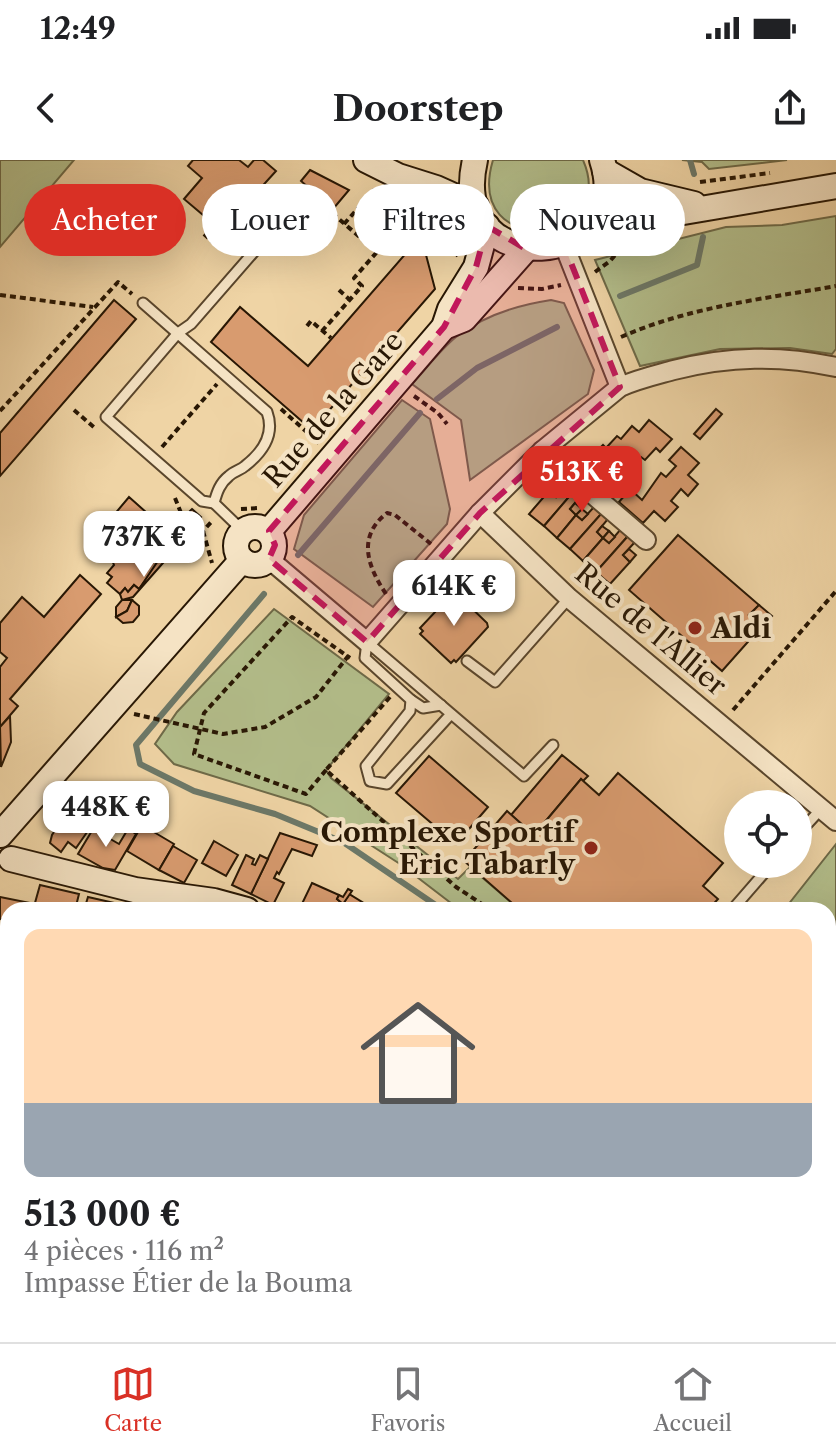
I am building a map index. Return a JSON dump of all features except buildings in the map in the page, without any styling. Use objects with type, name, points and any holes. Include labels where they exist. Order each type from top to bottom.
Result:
[{"type":"main road","points":[[366,160],[398,176],[423,184]]},
{"type":"main road","name":"Rue de la Gare","points":[[472,184],[475,160]]},
{"type":"main road","points":[[603,166],[640,191],[678,202],[708,206]]},
{"type":"main road","points":[[685,211],[836,186]]},
{"type":"main road","points":[[494,228],[510,243]]},
{"type":"main road","name":"Rue de la Gare","points":[[269,531],[444,327],[450,309],[476,267],[477,256]]},
{"type":"main road","name":"Rue de la Gare","points":[[444,327],[464,319],[520,256]]},
{"type":"main road","points":[[259,526],[269,531],[275,545],[269,559],[261,565],[251,565],[242,560],[236,543],[243,531],[259,526]]},
{"type":"main road","points":[[218,902],[5,866],[10,845],[0,835],[242,560]]},
{"type":"street","points":[[568,256],[620,387]]},
{"type":"street","points":[[269,559],[367,642],[480,513],[542,451],[620,387],[635,380],[708,362],[754,358],[796,359],[836,367]]},
{"type":"street","points":[[542,451],[646,540]]},
{"type":"street","name":"Rue de l'Allier","points":[[480,513],[569,598],[836,821]]},
{"type":"lane","points":[[243,531],[214,503],[202,501],[106,417],[178,333],[191,324],[250,256]]},
{"type":"lane","points":[[143,303],[267,412],[272,424],[268,440],[246,465],[230,475],[218,489],[214,503]]},
{"type":"lane","points":[[467,661],[495,682],[569,598]]},
{"type":"lane","points":[[367,642],[365,658],[411,700],[423,708],[441,705]]},
{"type":"lane","points":[[367,642],[524,776],[553,745]]},
{"type":"lane","points":[[411,700],[410,711],[366,766],[370,781],[387,784],[451,714]]},
{"type":"lane","points":[[812,819],[822,808]]},
{"type":"lane","points":[[739,902],[760,878]]},
{"type":"path","points":[[698,182],[773,172]]},
{"type":"path","points":[[344,224],[354,213]]},
{"type":"path","points":[[322,331],[362,286],[354,278],[377,252],[338,219]]},
{"type":"path","points":[[0,411],[118,282],[143,303]]},
{"type":"path","points":[[604,344],[673,317],[836,286]]},
{"type":"path","points":[[339,290],[350,300]]},
{"type":"path","points":[[0,295],[95,307]]},
{"type":"path","points":[[307,326],[311,321],[331,338]]},
{"type":"path","points":[[153,457],[225,375]]},
{"type":"path","points":[[397,608],[371,569],[368,538],[375,522],[387,513],[395,515],[444,555]]},
{"type":"path","points":[[203,531],[211,563]]},
{"type":"path","points":[[720,725],[836,591]]},
{"type":"path","points":[[292,617],[204,713],[196,728],[194,754],[306,794],[326,770]]},
{"type":"path","points":[[131,713],[223,734],[265,727],[316,697],[347,656],[367,642]]},
{"type":"highlighted area","points":[[487,226],[526,249],[564,245],[620,387],[480,513],[367,642],[269,559],[275,545],[269,531],[444,327],[476,267]]},
{"type":"green space","points":[[0,160],[74,160],[54,184],[24,184],[24,219],[0,247]]},
{"type":"green space","points":[[493,160],[583,160],[588,184],[510,184],[510,222],[500,215],[494,201],[494,184],[491,184]]},
{"type":"green space","points":[[682,160],[787,160],[709,169],[702,162]]},
{"type":"green space","points":[[836,216],[836,349],[832,354],[790,348],[720,349],[640,366],[595,260],[611,256],[685,256],[685,237],[726,227],[782,225]]},
{"type":"green space","points":[[551,300],[564,303],[594,370],[588,394],[470,480],[461,420],[412,384],[444,348],[466,330],[501,312]]},
{"type":"green space","points":[[402,400],[430,419],[450,509],[447,524],[373,607],[294,549],[304,515]]},
{"type":"green space","points":[[274,609],[389,694],[326,770],[331,778],[458,879],[470,867],[511,902],[450,902],[400,864],[310,806],[174,764],[155,744],[177,712]]},
{"type":"green space","points":[[836,844],[836,902],[790,902]]},
{"type":"waterway","points":[[690,160],[694,174]]},
{"type":"waterway","points":[[620,296],[697,265],[703,237]]},
{"type":"waterway","points":[[437,399],[477,368],[557,327]]},
{"type":"waterway","points":[[298,555],[420,413]]},
{"type":"waterway","points":[[264,594],[136,745],[140,764],[194,791],[275,814],[343,842],[431,902]]},
{"type":"place","name":"Aldi","points":[[695,628]]},
{"type":"place","name":"Complexe Sportif Eric Tabarly","points":[[591,848]]}]
